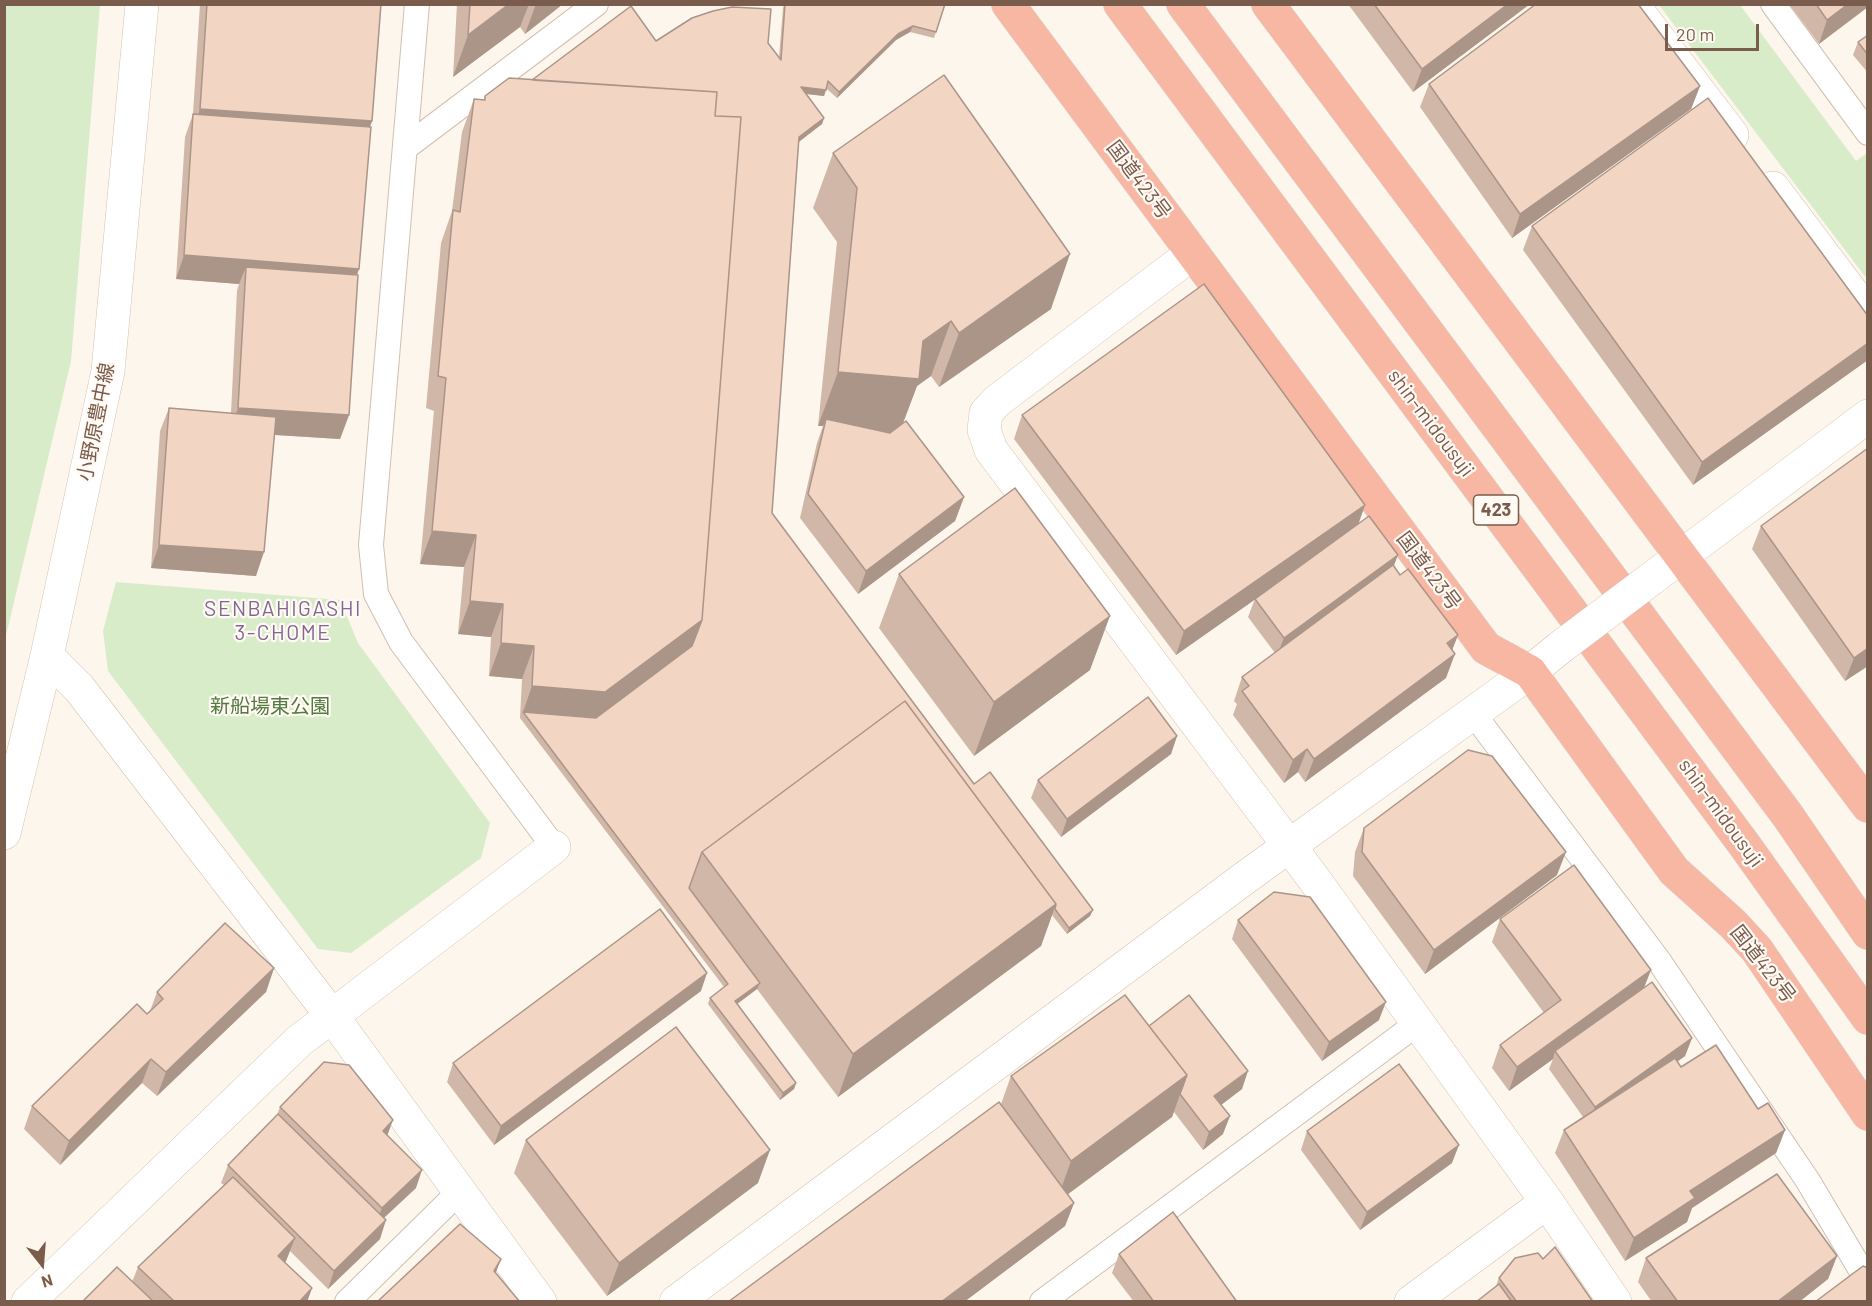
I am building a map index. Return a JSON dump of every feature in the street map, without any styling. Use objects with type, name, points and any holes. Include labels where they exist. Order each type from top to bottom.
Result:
[{"type":"highway","name":"国道423号","points":[[1008,4],[1486,648],[1530,672],[1674,871],[1733,924],[1757,950],[1868,1114]]},
{"type":"highway","name":"shin-midousuji","points":[[1120,4],[1736,834],[1868,1018]]},
{"type":"highway","name":"423","points":[[1183,4],[1788,816],[1868,933]]},
{"type":"highway","points":[[1268,4],[1868,806]]},
{"type":"street","name":"小野原豊中線","points":[[4,833],[47,656],[108,371],[142,4]]},
{"type":"street","points":[[28,1302],[299,1041],[554,848],[401,642],[376,594],[371,545],[417,4]]},
{"type":"street","points":[[405,148],[596,4]]},
{"type":"street","points":[[1632,4],[1868,314]]},
{"type":"street","points":[[1773,4],[1868,132]]},
{"type":"street","points":[[1193,253],[997,401],[986,413],[984,430],[991,450],[1418,1023],[1547,1202],[1615,1302]]},
{"type":"street","points":[[676,1302],[1496,694],[1530,672],[1562,645],[1682,558],[1868,416]]},
{"type":"street","points":[[47,656],[80,688],[332,1016],[540,1302]]},
{"type":"street","points":[[1473,713],[1659,961],[1808,1181],[1868,1282]]},
{"type":"street","points":[[1042,1302],[1418,1023]]},
{"type":"street","points":[[347,1302],[459,1191]]},
{"type":"street","points":[[1411,1302],[1547,1202]]},
{"type":"green space","points":[[5,4],[100,5],[71,361],[5,640]]},
{"type":"green space","points":[[1659,5],[1740,5],[1856,161],[1867,153],[1867,279]]},
{"type":"green space","name":"新船場東公園","points":[[116,582],[340,600],[358,643],[490,823],[481,858],[351,953],[318,949],[108,671],[103,631]]},
{"type":"building","points":[[207,4],[381,4],[372,121],[200,109]]},
{"type":"building","points":[[470,4],[509,4],[468,35]]},
{"type":"building","points":[[785,4],[945,4],[936,32],[913,26],[898,34],[839,92],[828,81],[826,90],[801,87],[824,118],[799,137],[772,513],[974,784],[990,772],[1093,910],[1069,928],[1055,909],[1056,904],[905,701],[702,852],[689,888],[760,983],[735,1001],[796,1083],[783,1093],[710,998],[728,984],[523,712],[596,718],[692,646],[702,620],[741,117],[715,116],[717,92],[532,80],[631,6],[656,41],[692,18],[713,11],[732,7],[771,9],[768,43],[781,60]]},
{"type":"building","points":[[1374,4],[1508,4],[1422,69]]},
{"type":"building","points":[[1536,4],[1638,4],[1700,86],[1520,214],[1429,84]]},
{"type":"building","points":[[1816,4],[1848,4],[1827,20]]},
{"type":"building","points":[[1868,35],[1868,55],[1858,42]]},
{"type":"building","points":[[944,75],[1070,254],[959,333],[951,321],[923,341],[919,379],[838,372],[857,188],[833,153]]},
{"type":"building","points":[[509,78],[717,92],[715,116],[741,117],[702,620],[605,692],[532,686],[534,646],[501,643],[503,604],[470,601],[476,535],[432,531],[446,378],[438,376],[453,210],[460,212],[474,99],[485,100],[485,96]]},
{"type":"building","points":[[1708,98],[1868,316],[1868,343],[1702,462],[1532,226]]},
{"type":"building","points":[[193,114],[371,127],[359,269],[184,255]]},
{"type":"building","points":[[246,267],[358,275],[349,415],[238,408]]},
{"type":"building","points":[[1204,284],[1365,505],[1184,631],[1022,415]]},
{"type":"building","points":[[169,408],[276,417],[264,552],[159,545]]},
{"type":"building","points":[[826,419],[890,433],[906,421],[964,497],[866,571],[808,494]]},
{"type":"building","points":[[1868,448],[1868,648],[1854,658],[1761,526]]},
{"type":"building","points":[[1015,488],[1110,616],[994,702],[899,574]]},
{"type":"building","points":[[1369,516],[1398,555],[1284,638],[1255,599]]},
{"type":"building","points":[[1393,565],[1400,575],[1408,569],[1458,635],[1447,643],[1455,654],[1314,759],[1307,749],[1293,760],[1242,691],[1249,686],[1242,677]]},
{"type":"building","points":[[1148,697],[1177,736],[1067,819],[1038,780]]},
{"type":"building","points":[[905,701],[1056,904],[853,1054],[702,852]]},
{"type":"building","points":[[1468,750],[1492,756],[1566,852],[1434,950],[1362,852],[1364,828]]},
{"type":"building","points":[[1574,865],[1651,970],[1517,1067],[1500,1045],[1561,1000],[1500,919]]},
{"type":"building","points":[[1274,892],[1310,897],[1386,1002],[1329,1042],[1238,920]]},
{"type":"building","points":[[660,909],[707,973],[501,1126],[453,1063]]},
{"type":"building","points":[[225,923],[274,968],[166,1072],[151,1059],[69,1141],[32,1106],[137,1004],[147,1014],[163,999],[157,992]]},
{"type":"building","points":[[1652,982],[1692,1038],[1595,1107],[1555,1051]]},
{"type":"building","points":[[1125,995],[1187,1075],[1071,1161],[1011,1076]]},
{"type":"building","points":[[1189,995],[1248,1071],[1214,1096],[1230,1116],[1209,1132],[1180,1094],[1187,1075],[1149,1026]]},
{"type":"building","points":[[676,1027],[770,1150],[619,1263],[526,1140]]},
{"type":"building","points":[[1716,1045],[1758,1109],[1768,1103],[1785,1130],[1690,1191],[1695,1198],[1634,1238],[1564,1130],[1675,1058],[1681,1067]]},
{"type":"building","points":[[324,1062],[349,1065],[393,1120],[383,1131],[422,1170],[382,1208],[280,1107]]},
{"type":"building","points":[[1399,1064],[1459,1145],[1367,1212],[1307,1131]]},
{"type":"building","points":[[999,1102],[1074,1203],[941,1302],[728,1302]]},
{"type":"building","points":[[278,1114],[386,1220],[334,1271],[228,1165]]},
{"type":"building","points":[[1777,1174],[1837,1256],[1777,1302],[1678,1302],[1646,1258]]},
{"type":"building","points":[[233,1177],[295,1238],[278,1256],[312,1288],[299,1302],[175,1302],[138,1267]]},
{"type":"building","points":[[1173,1212],[1237,1302],[1154,1302],[1119,1254]]},
{"type":"building","points":[[460,1224],[501,1259],[494,1271],[520,1302],[377,1302]]},
{"type":"building","points":[[1555,1247],[1593,1302],[1517,1302],[1499,1278],[1515,1258],[1538,1253],[1543,1259]]},
{"type":"building","points":[[1863,1266],[1868,1268],[1868,1302],[1815,1302]]},
{"type":"building","points":[[117,1267],[154,1302],[82,1302]]},
{"type":"building","points":[[1499,1284],[1512,1302],[1476,1302]]},
{"type":"district","name":"SENBAHIGASHI 3-CHOME","points":[[283,621]]}]
